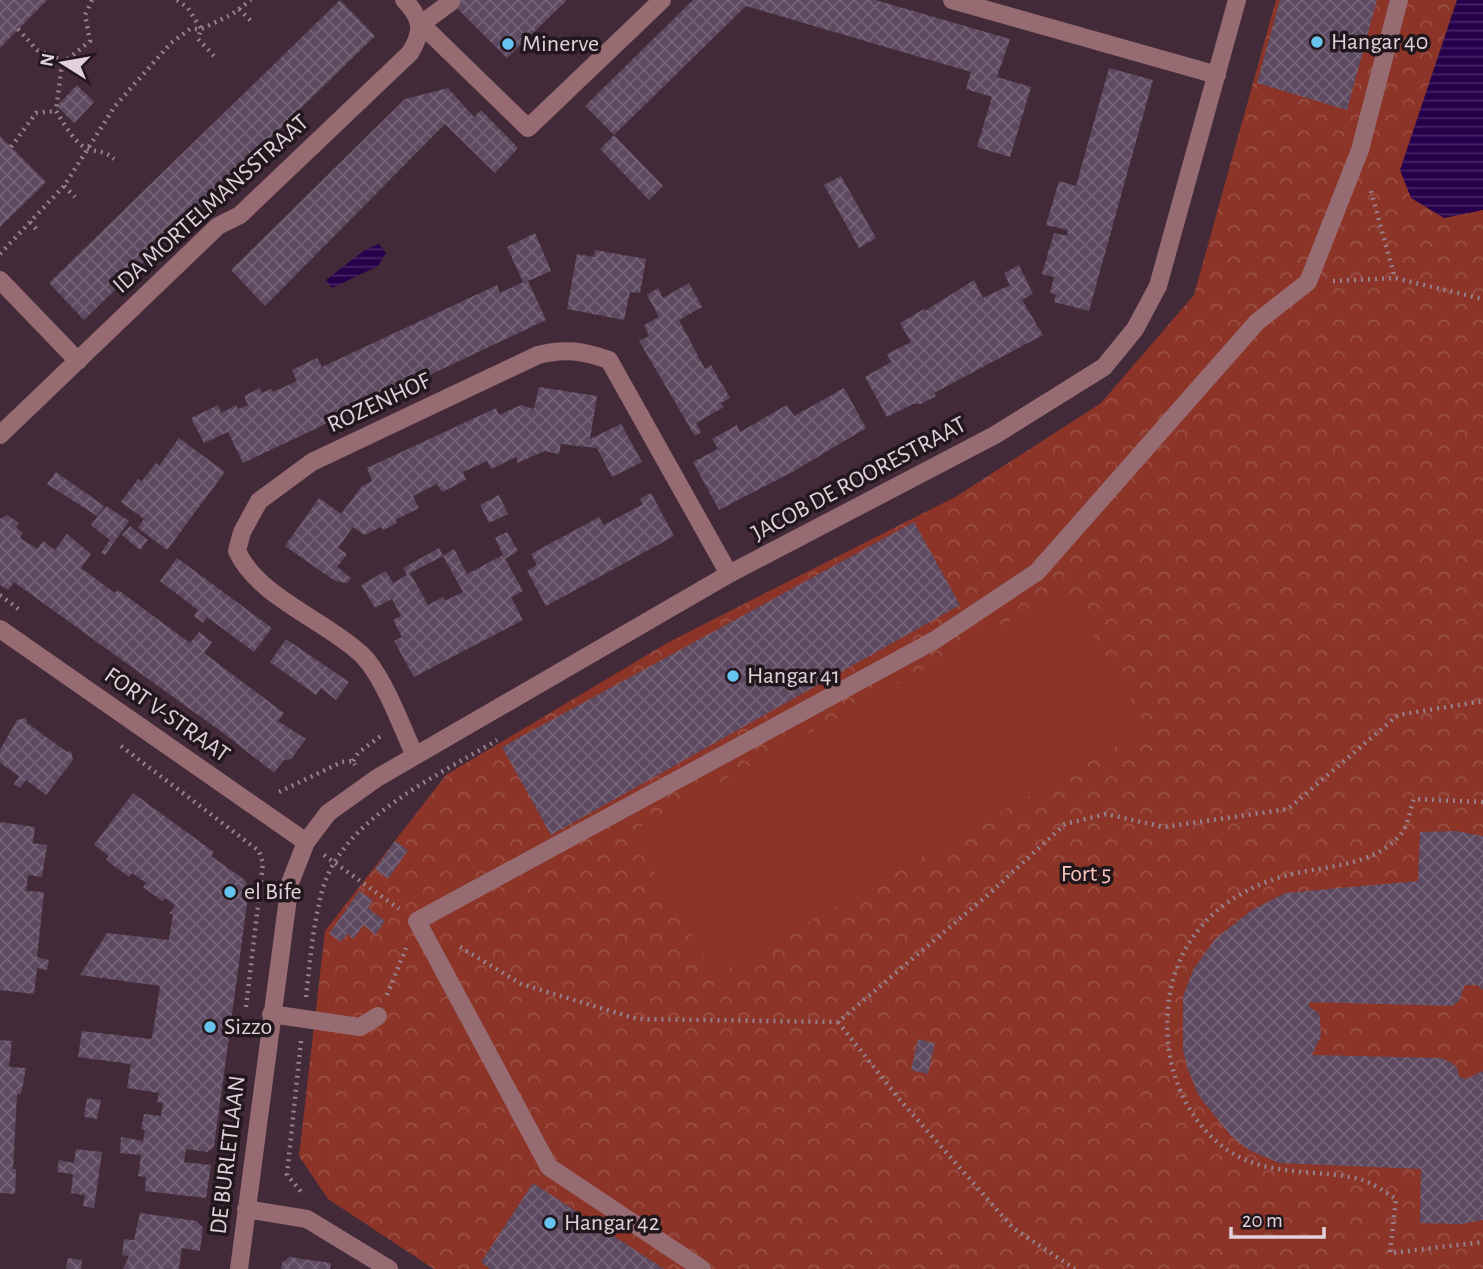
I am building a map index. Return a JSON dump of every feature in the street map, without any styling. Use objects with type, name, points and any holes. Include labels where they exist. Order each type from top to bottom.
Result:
[{"type":"street","points":[[404,0],[414,9],[421,24],[528,128],[662,0]]},
{"type":"street","points":[[952,0],[1217,75]]},
{"type":"street","name":"JACOB DE ROORESTRAAT","points":[[306,842],[328,813],[414,754],[729,575],[995,435],[1104,367],[1135,329],[1158,285],[1237,0]]},
{"type":"street","points":[[702,1269],[549,1167],[417,921],[935,640],[1037,572],[1257,322],[1308,282],[1360,150],[1399,0]]},
{"type":"street","points":[[421,24],[451,2]]},
{"type":"street","name":"IDA MORTELMANSSTRAAT","points":[[0,435],[218,226],[240,215],[401,63],[420,37],[421,24]]},
{"type":"street","points":[[0,280],[78,361]]},
{"type":"street","name":"ROZENHOF","points":[[414,754],[363,655],[260,581],[243,565],[237,551],[242,532],[259,501],[312,462],[538,355],[557,350],[579,350],[609,360],[729,575]]},
{"type":"street","name":"FORT V-STRAAT","points":[[0,629],[306,842]]},
{"type":"street","name":"DE BURLETLAAN","points":[[239,1269],[290,883],[306,842]]},
{"type":"street","points":[[271,1014],[360,1027],[379,1016]]},
{"type":"street","points":[[246,1209],[307,1219],[389,1269]]},
{"type":"path","points":[[92,0],[85,15],[90,41],[66,62],[61,71],[56,111],[88,149],[107,152],[114,159]]},
{"type":"path","points":[[177,0],[188,8],[201,29],[198,39],[216,58]]},
{"type":"path","points":[[0,254],[64,186],[116,106],[171,43],[190,29],[201,29],[251,0]]},
{"type":"path","points":[[239,9],[253,23]]},
{"type":"path","points":[[18,29],[37,50],[66,62]]},
{"type":"path","points":[[11,147],[36,113],[56,111]]},
{"type":"path","points":[[63,121],[68,116]]},
{"type":"path","points":[[64,186],[75,197]]},
{"type":"path","points":[[1370,188],[1395,278]]},
{"type":"path","points":[[30,222],[39,232]]},
{"type":"path","points":[[1308,282],[1395,278],[1483,299]]},
{"type":"path","points":[[0,595],[22,611]]},
{"type":"path","points":[[451,942],[521,984],[637,1019],[838,1022],[990,893],[1065,824],[1106,814],[1164,827],[1288,809],[1398,715],[1483,701]]},
{"type":"path","points":[[353,761],[358,752],[400,723]]},
{"type":"path","points":[[120,745],[259,851],[263,863],[246,1013]]},
{"type":"path","points":[[299,1191],[287,1175],[303,1018],[323,889],[356,833],[385,809],[353,761]]},
{"type":"path","points":[[272,791],[282,792],[342,762],[353,761]]},
{"type":"path","points":[[1483,802],[1414,799],[1402,833],[1369,859],[1284,876],[1244,891],[1212,914],[1186,944],[1170,985],[1166,1018],[1170,1057],[1179,1092],[1200,1123],[1226,1149],[1259,1165],[1292,1173],[1362,1179],[1396,1199],[1390,1253],[1483,1242]]},
{"type":"path","points":[[306,842],[417,921],[379,1016]]},
{"type":"path","points":[[838,1022],[900,1100],[1013,1228],[1075,1269]]},
{"type":"green space","name":"Fort 5","points":[[1276,0],[1483,0],[1483,1269],[434,1269],[328,1199],[299,1156],[325,931],[446,775],[667,643],[957,496],[1101,403],[1194,295]]},
{"type":"green space","points":[[1068,589],[1147,728],[716,975],[631,832]]},
{"type":"shaded area","points":[[1457,0],[1483,0],[1483,210],[1444,218],[1411,198],[1400,170]]},
{"type":"shaded area","points":[[379,244],[386,253],[378,266],[332,288],[326,280],[365,250]]},
{"type":"building","points":[[0,0],[47,0],[0,48]]},
{"type":"building","points":[[340,0],[375,36],[84,320],[49,283]]},
{"type":"building","name":"Minerve","points":[[449,0],[567,0],[507,58]]},
{"type":"building","points":[[693,0],[875,0],[1010,39],[997,77],[1031,87],[1010,157],[977,147],[992,97],[966,89],[971,72],[746,6],[614,135],[585,106]]},
{"type":"building","name":"Hangar 40","points":[[1280,0],[1377,0],[1347,110],[1257,83]]},
{"type":"building","points":[[1109,68],[1153,80],[1089,311],[1054,302],[1056,295],[1050,292],[1054,277],[1042,274],[1054,233],[1068,236],[1067,230],[1046,225],[1059,181],[1076,186]]},
{"type":"building","points":[[77,85],[94,102],[74,123],[57,106]]},
{"type":"building","points":[[448,88],[474,117],[481,110],[518,148],[495,173],[445,124],[265,306],[231,270],[405,99]]},
{"type":"building","points":[[614,135],[663,186],[649,200],[600,149]]},
{"type":"building","points":[[0,136],[46,182],[0,227]]},
{"type":"building","points":[[841,176],[876,238],[859,248],[824,185]]},
{"type":"building","points":[[535,233],[551,271],[528,281],[546,320],[243,463],[228,432],[204,443],[191,418],[218,405],[221,413],[236,405],[238,409],[248,405],[244,396],[260,388],[262,393],[271,389],[273,392],[297,381],[292,370],[317,358],[322,367],[497,285],[500,293],[523,282],[507,247]]},
{"type":"building","points":[[595,250],[646,259],[640,293],[630,292],[624,320],[567,309],[577,254],[594,257]]},
{"type":"building","points":[[1019,265],[1033,294],[1022,300],[1043,335],[934,393],[936,396],[921,404],[913,404],[887,417],[865,377],[891,362],[887,354],[911,342],[900,323],[924,309],[925,311],[974,280],[983,298],[1010,285],[1004,273]]},
{"type":"building","points":[[689,283],[702,307],[679,320],[705,369],[711,365],[730,398],[721,403],[724,407],[696,423],[701,432],[695,436],[639,341],[649,336],[644,325],[659,317],[647,295],[658,288],[663,298]]},
{"type":"building","points":[[539,387],[597,396],[590,439],[621,424],[642,462],[612,477],[597,448],[561,444],[559,454],[544,451],[518,463],[516,457],[491,469],[487,461],[463,472],[466,480],[442,492],[437,484],[413,496],[419,508],[395,520],[397,523],[383,530],[381,527],[364,535],[353,527],[338,548],[347,554],[337,567],[351,578],[347,583],[335,581],[285,546],[319,498],[341,514],[362,486],[372,481],[367,468],[496,408],[499,415],[521,405],[534,409]]},
{"type":"building","points":[[844,388],[866,428],[794,471],[719,510],[693,462],[718,449],[712,439],[737,425],[740,432],[787,405],[794,416]]},
{"type":"building","points":[[179,438],[225,472],[167,550],[138,528],[144,519],[121,502],[138,479],[142,481],[156,463],[159,466]]},
{"type":"building","points":[[56,472],[104,506],[97,516],[47,484]]},
{"type":"building","points":[[651,493],[674,536],[546,606],[527,571],[537,565],[531,554],[599,517],[604,525],[643,504],[640,499]]},
{"type":"building","points":[[499,495],[508,514],[489,523],[480,505]]},
{"type":"building","points":[[106,506],[129,521],[105,555],[101,553],[110,540],[91,525]]},
{"type":"building","points":[[7,515],[19,523],[16,528],[23,533],[20,538],[37,549],[43,541],[55,550],[67,534],[91,554],[81,568],[115,593],[118,590],[190,643],[199,632],[212,642],[204,653],[284,713],[278,721],[306,739],[291,759],[284,760],[274,773],[230,738],[14,582],[8,590],[0,585],[0,519]]},
{"type":"building","name":"Hangar 41","points":[[914,522],[960,605],[551,835],[502,747]]},
{"type":"building","points":[[130,526],[148,540],[140,550],[122,535]]},
{"type":"building","points":[[507,532],[518,551],[505,559],[523,591],[511,597],[523,620],[414,677],[394,641],[402,637],[393,620],[401,616],[392,599],[375,608],[361,585],[386,571],[393,583],[407,575],[403,568],[439,548],[443,556],[454,549],[467,574],[503,555],[495,538]],"holes":[[[443,556],[463,592],[445,601],[443,597],[428,605],[410,573]]]},
{"type":"building","points":[[177,558],[272,628],[254,652],[207,617],[203,623],[194,616],[198,610],[160,581]]},
{"type":"building","points":[[286,639],[349,682],[336,700],[321,688],[316,695],[270,662]]},
{"type":"building","points":[[26,718],[27,723],[67,752],[71,751],[73,760],[46,795],[26,780],[20,788],[14,784],[19,776],[0,763],[0,750],[17,720]]},
{"type":"building","points":[[133,793],[214,852],[211,856],[245,880],[249,889],[214,1147],[207,1152],[186,1149],[184,1162],[211,1165],[206,1198],[145,1191],[146,1177],[138,1176],[141,1155],[120,1153],[121,1137],[143,1141],[145,1130],[141,1129],[144,1114],[161,1116],[163,1103],[157,1102],[159,1093],[127,1088],[131,1064],[78,1057],[82,1031],[152,1039],[160,986],[80,975],[107,933],[169,940],[173,914],[169,914],[175,905],[165,898],[162,901],[143,887],[146,883],[132,873],[129,877],[106,860],[109,856],[94,845]]},
{"type":"building","points":[[0,822],[35,827],[33,843],[47,845],[42,877],[28,875],[26,891],[44,892],[37,957],[49,960],[47,970],[37,968],[34,994],[0,990]]},
{"type":"building","points":[[1456,831],[1483,836],[1483,990],[1477,985],[1465,985],[1459,1001],[1452,1006],[1310,1002],[1309,1007],[1319,1013],[1321,1036],[1312,1055],[1441,1058],[1457,1067],[1459,1076],[1466,1079],[1483,1071],[1483,1220],[1460,1224],[1420,1223],[1421,1169],[1279,1163],[1249,1150],[1231,1136],[1199,1096],[1188,1070],[1183,1049],[1183,997],[1193,970],[1215,939],[1252,910],[1285,893],[1418,881],[1420,832]]},
{"type":"building","points":[[395,841],[408,850],[388,879],[375,869]]},
{"type":"building","points":[[359,891],[373,900],[368,908],[385,921],[375,935],[364,925],[353,939],[347,934],[341,942],[329,934]]},
{"type":"building","points":[[918,1039],[935,1043],[928,1074],[911,1070]]},
{"type":"building","points":[[0,1040],[12,1041],[9,1067],[26,1068],[21,1094],[17,1094],[13,1169],[16,1169],[15,1194],[0,1193]]},
{"type":"building","points":[[87,1098],[101,1100],[97,1119],[84,1117]]},
{"type":"building","points":[[76,1149],[102,1152],[94,1208],[83,1206],[85,1195],[71,1193],[73,1174],[57,1172],[59,1160],[74,1163]]},
{"type":"building","name":"Hangar 42","points":[[533,1183],[664,1269],[490,1269],[481,1262]]},
{"type":"building","points":[[140,1213],[197,1221],[203,1228],[200,1251],[182,1248],[179,1269],[123,1269],[129,1256],[122,1255],[124,1239],[134,1240]]},
{"type":"building","points":[[289,1257],[331,1263],[330,1269],[281,1269],[282,1263]]},
{"type":"building","points":[[68,1258],[82,1260],[81,1269],[66,1269]]},
{"type":"place","name":"Hangar 40","points":[[1317,42]]},
{"type":"place","name":"Minerve","points":[[508,44]]},
{"type":"place","name":"Hangar 41","points":[[733,676]]},
{"type":"place","name":"el Bife","points":[[230,892]]},
{"type":"place","name":"Sizzo","points":[[210,1027]]},
{"type":"place","name":"Hangar 42","points":[[550,1223]]}]
